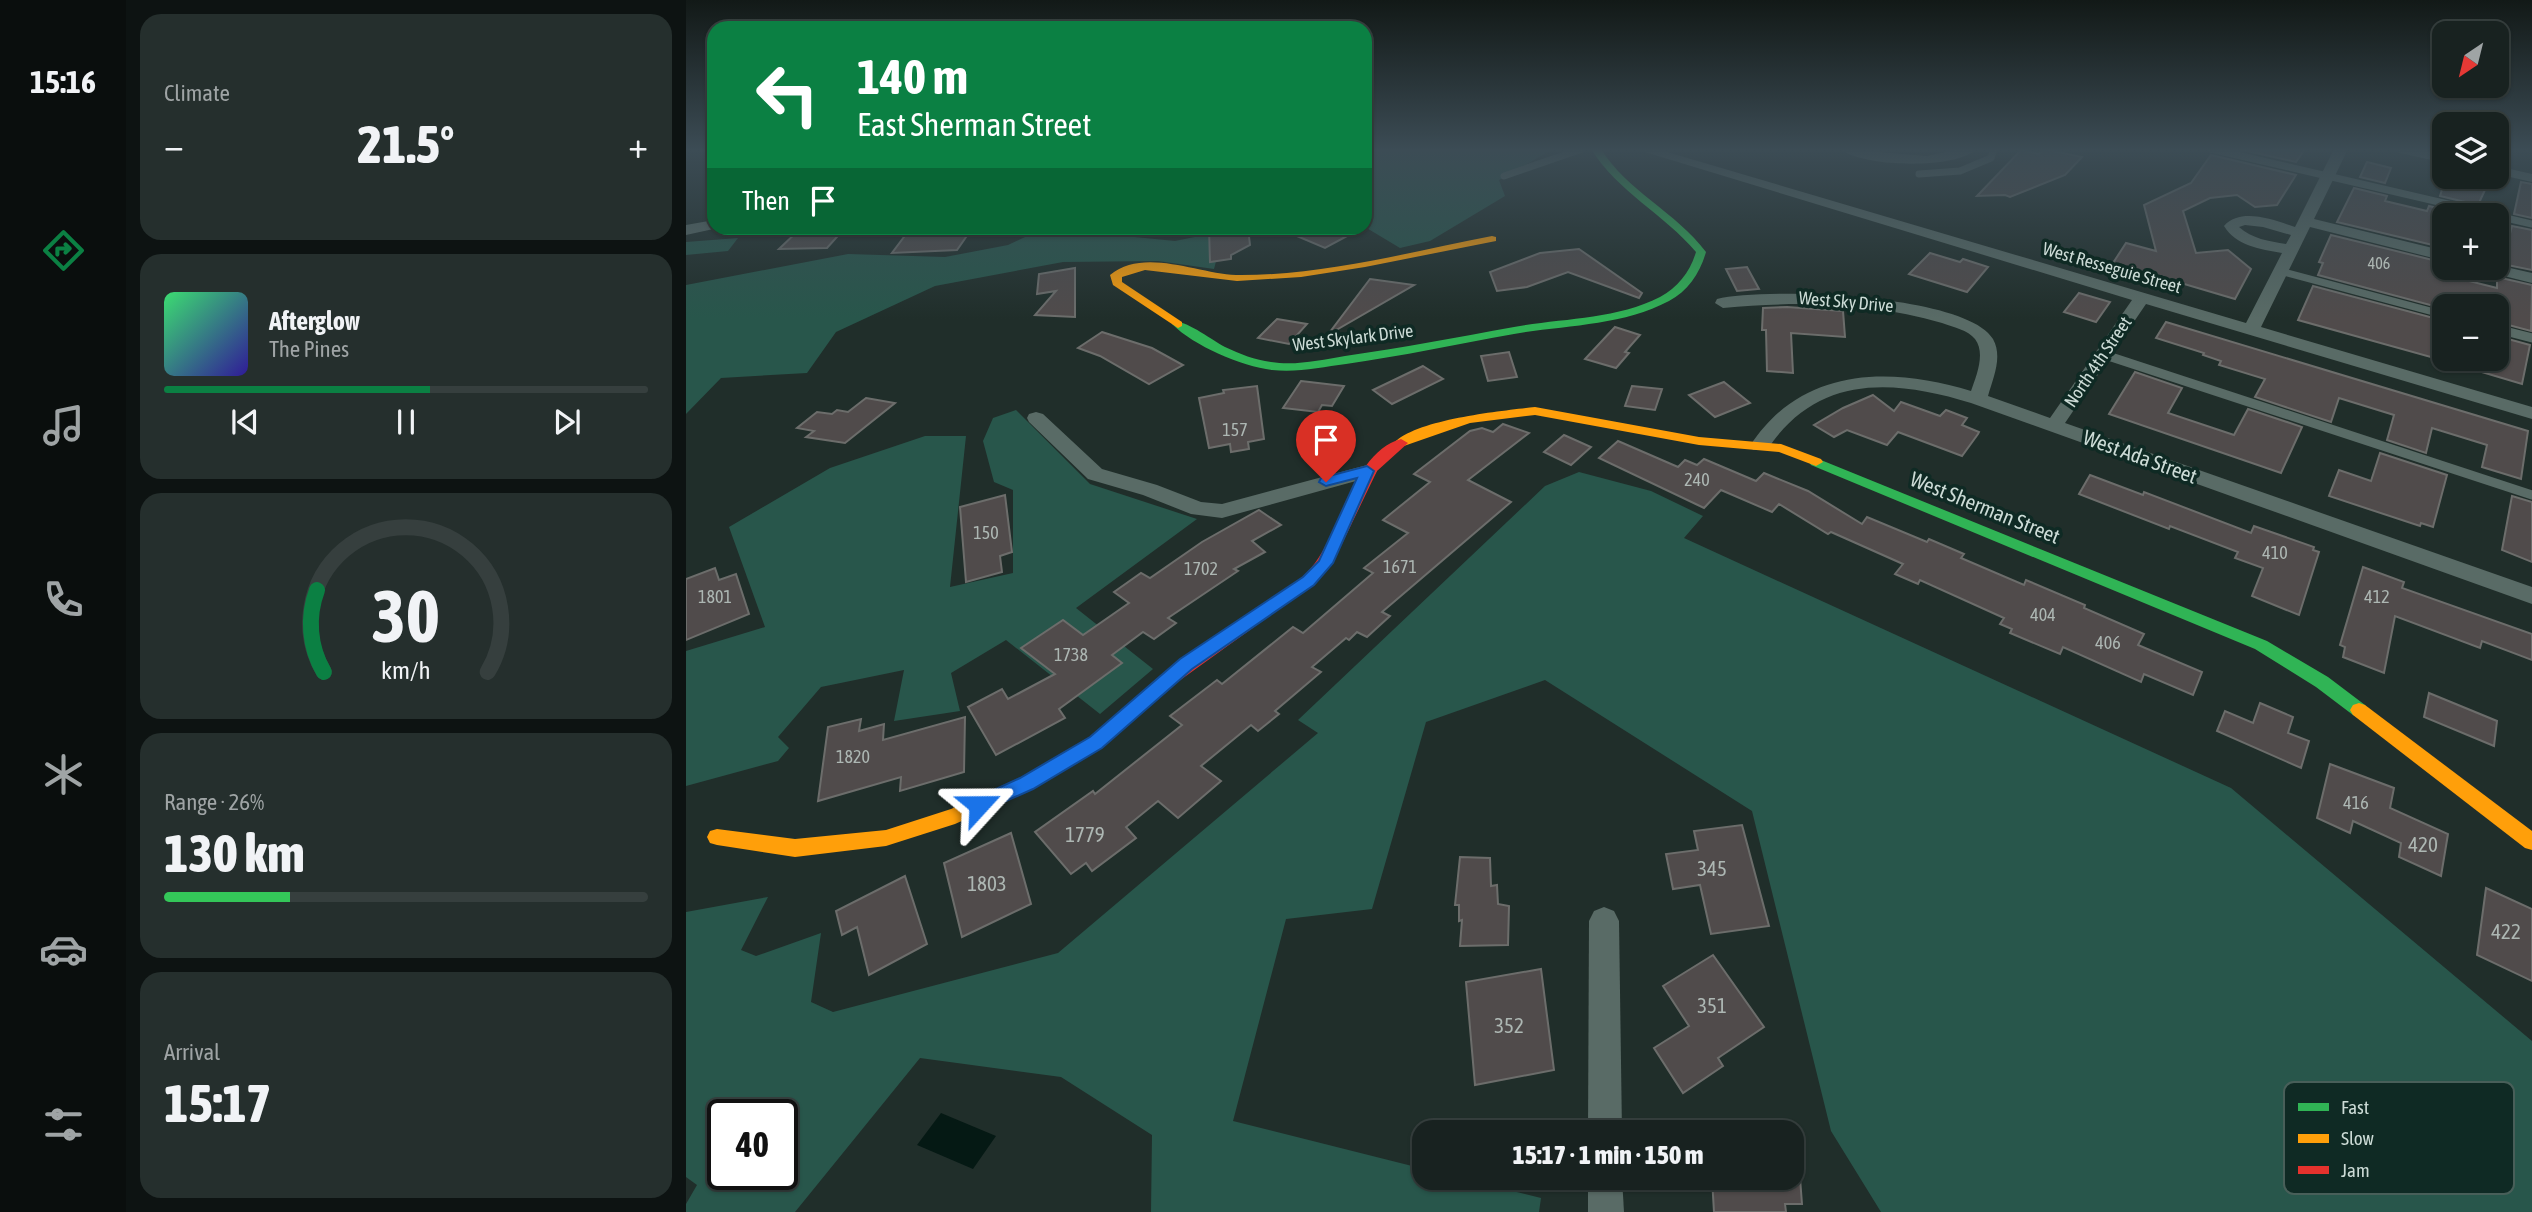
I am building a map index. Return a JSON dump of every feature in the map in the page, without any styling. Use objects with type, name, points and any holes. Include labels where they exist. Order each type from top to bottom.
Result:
[{"type":"street","name":"West Skylark Drive","points":[[1492,239],[1342,266],[1235,278],[1156,266],[1122,269],[1116,275],[1117,283],[1226,353],[1248,362],[1271,366],[1299,366],[1387,356],[1610,314],[1659,302],[1691,278],[1699,264],[1701,252],[1685,230],[1656,206]]},
{"type":"street","name":"West Resseguie Street","points":[[1833,206],[2532,413]]},
{"type":"street","points":[[2251,330],[2313,206]]},
{"type":"street","points":[[2291,250],[2244,238],[2234,232],[2231,226],[2238,221],[2247,221],[2302,227],[2432,253]]},
{"type":"street","points":[[686,229],[707,225]]},
{"type":"street","points":[[2509,273],[2532,278]]},
{"type":"street","name":"West Sky Drive","points":[[1723,303],[1800,297],[1845,298],[1890,304],[1964,325],[1975,330],[1988,345],[1989,357],[1978,399]]},
{"type":"street","name":"North 4th Street","points":[[2054,426],[2142,297]]},
{"type":"street","name":"West Ada Street","points":[[1760,446],[1771,425],[1791,408],[1835,387],[1905,382],[1936,387],[1978,399],[2532,596]]},
{"type":"street","name":"West Sherman Street","points":[[1367,471],[1389,451],[1415,437],[1449,424],[1510,411],[1535,411],[1699,441],[1781,448],[2261,645],[2322,682],[2532,842]]},
{"type":"street","points":[[1036,418],[1095,474],[1150,490],[1198,509],[1222,511],[1367,471]]},
{"type":"street","points":[[717,837],[794,848],[886,838],[955,816],[1027,784],[1096,742],[1186,664],[1309,581],[1325,563],[1367,471]]},
{"type":"street","points":[[1604,921],[1605,1120]]},
{"type":"street","points":[[1605,1190],[1606,1212]]},
{"type":"lane","points":[[2509,219],[2532,224]]},
{"type":"lane","points":[[2280,271],[2432,312]]},
{"type":"lane","points":[[2509,332],[2532,338]]},
{"type":"lane","points":[[2102,354],[2532,495]]},
{"type":"green space","points":[[1372,206],[1489,206],[1430,241],[1400,248],[1372,231]]},
{"type":"green space","points":[[1029,235],[1115,235],[1175,241],[1204,235],[1223,235],[1214,269],[1158,261],[1063,262],[935,286],[836,332],[807,373],[721,378],[686,414],[686,285],[848,254],[945,257],[1008,245]]},
{"type":"green space","points":[[738,238],[728,251],[686,255],[686,242]]},
{"type":"green space","points":[[1016,410],[1090,484],[1197,519],[1076,608],[1153,669],[1100,714],[1006,640],[951,673],[960,711],[894,721],[904,670],[821,687],[778,737],[789,748],[778,761],[686,786],[686,651],[765,627],[729,527],[830,468],[925,436],[966,436],[950,587],[1013,573],[1013,490],[994,482],[983,441],[993,418]]},
{"type":"green space","points":[[1579,472],[1651,491],[1703,516],[1684,538],[2231,788],[2532,1041],[2532,1212],[1881,1212],[1831,1131],[1752,811],[1545,680],[1426,722],[1372,909],[1286,919],[1233,1121],[1412,1166],[1412,1190],[1508,1190],[1541,1198],[1539,1212],[1151,1212],[1152,1135],[1061,1077],[920,1058],[795,1212],[686,1212],[686,1204],[697,1185],[686,1177],[686,912],[768,897],[741,950],[756,956],[821,933],[811,1002],[833,1012],[1058,953],[1318,733],[1298,720],[1545,486]]},
{"type":"shaded area","points":[[941,1113],[996,1136],[973,1169],[917,1145]]},
{"type":"building","points":[[2144,206],[2194,206],[2183,211],[2196,253],[2228,250],[2251,269],[2235,299],[2113,263],[2126,243],[2156,251]]},
{"type":"building","points":[[2345,206],[2404,206],[2427,211],[2429,206],[2432,207],[2432,245],[2337,222]]},
{"type":"building","points":[[2516,206],[2532,206],[2532,218],[2514,214]]},
{"type":"building","points":[[2512,226],[2532,230],[2532,270],[2509,265],[2509,237]]},
{"type":"building","points":[[794,235],[839,235],[827,248],[779,249]]},
{"type":"building","points":[[906,235],[968,235],[957,250],[892,253]]},
{"type":"building","points":[[1209,235],[1249,235],[1250,245],[1231,255],[1231,259],[1210,262]]},
{"type":"building","points":[[1294,235],[1349,235],[1325,248]]},
{"type":"building","points":[[2331,235],[2432,260],[2432,280],[2465,280],[2497,288],[2497,280],[2532,285],[2531,331],[2509,325],[2509,294],[2432,294],[2432,306],[2318,275],[2323,263],[2319,262]]},
{"type":"building","points":[[1579,249],[1642,293],[1639,298],[1568,272],[1527,287],[1497,291],[1490,272],[1540,253]]},
{"type":"building","points":[[1930,253],[1988,267],[1967,292],[1909,274]]},
{"type":"building","points":[[1747,267],[1759,289],[1737,291],[1726,269]]},
{"type":"building","points":[[1075,268],[1075,317],[1035,315],[1056,291],[1037,294],[1039,274]]},
{"type":"building","points":[[1370,279],[1414,285],[1331,333],[1330,332]]},
{"type":"building","points":[[2313,286],[2432,318],[2432,357],[2298,320]]},
{"type":"building","points":[[2079,293],[2110,302],[2096,322],[2064,312]]},
{"type":"building","points":[[1763,308],[1843,311],[1845,337],[1791,333],[1793,373],[1767,371],[1766,330],[1762,330]]},
{"type":"building","points":[[1277,319],[1307,324],[1289,344],[1258,338]]},
{"type":"building","points":[[2166,322],[2528,431],[2521,479],[2482,467],[2487,445],[2432,428],[2426,453],[2387,440],[2394,415],[2339,398],[2331,422],[2255,397],[2265,379],[2219,365],[2221,361],[2203,355],[2204,353],[2156,338]]},
{"type":"building","points":[[1615,327],[1640,335],[1625,352],[1629,353],[1616,368],[1585,359]]},
{"type":"building","points":[[1102,332],[1152,348],[1183,365],[1149,384],[1100,356],[1078,348]]},
{"type":"building","points":[[2509,339],[2530,345],[2522,384],[2478,371],[2509,371]]},
{"type":"building","points":[[1509,352],[1517,377],[1488,381],[1481,356]]},
{"type":"building","points":[[1423,366],[1443,379],[1392,404],[1373,390]]},
{"type":"building","points":[[2135,372],[2182,388],[2168,413],[2234,435],[2248,409],[2302,427],[2281,473],[2109,414]]},
{"type":"building","points":[[1301,381],[1344,386],[1332,406],[1322,405],[1318,412],[1283,408]]},
{"type":"building","points":[[1724,382],[1750,403],[1715,417],[1689,395]]},
{"type":"building","points":[[1257,386],[1264,439],[1248,442],[1249,449],[1231,452],[1230,444],[1209,448],[1199,398],[1224,393],[1223,390]]},
{"type":"building","points":[[1632,386],[1662,389],[1655,410],[1625,406]]},
{"type":"building","points":[[1873,395],[1894,411],[1901,402],[1940,416],[1946,410],[1967,418],[1962,425],[1979,432],[1962,456],[1898,432],[1887,445],[1847,430],[1834,437],[1814,425]]},
{"type":"building","points":[[866,398],[895,403],[845,443],[806,437],[814,431],[797,428],[817,412],[848,412]]},
{"type":"building","points":[[1503,424],[1529,433],[1468,480],[1511,502],[1382,612],[1390,616],[1367,637],[1357,632],[1349,640],[1346,638],[1312,667],[1321,672],[1275,711],[1279,714],[1258,731],[1251,725],[1201,766],[1221,781],[1178,818],[1158,801],[1126,827],[1136,838],[1092,871],[1086,863],[1071,874],[1035,832],[1093,791],[1095,794],[1182,725],[1170,716],[1217,680],[1222,684],[1293,627],[1303,633],[1373,573],[1364,568],[1408,533],[1383,520],[1430,482],[1414,474],[1470,431],[1482,428],[1493,432]]},
{"type":"building","points":[[1564,435],[1591,447],[1571,465],[1544,452]]},
{"type":"building","points":[[1618,441],[1678,467],[1685,460],[1697,465],[1704,459],[1756,481],[1764,473],[1808,491],[1862,524],[1867,517],[1927,542],[1929,539],[1964,554],[1961,558],[2024,585],[2026,580],[2085,605],[2084,608],[2144,634],[2138,645],[2202,672],[2193,695],[2144,674],[2141,682],[2063,647],[2060,654],[2010,633],[2012,629],[2000,624],[2004,618],[1920,580],[1918,584],[1895,574],[1903,564],[1831,532],[1828,534],[1779,504],[1772,512],[1721,490],[1704,508],[1599,458]]},
{"type":"building","points":[[2380,453],[2447,475],[2433,527],[2421,523],[2420,526],[2329,496],[2339,470],[2371,481]]},
{"type":"building","points":[[2090,475],[2143,495],[2144,492],[2251,533],[2254,526],[2314,547],[2313,550],[2319,552],[2299,615],[2252,596],[2263,568],[2235,558],[2238,552],[2079,494]]},
{"type":"building","points":[[1005,495],[1012,552],[1000,556],[1002,572],[966,582],[960,507]]},
{"type":"building","points":[[2512,496],[2532,502],[2532,562],[2502,550]]},
{"type":"building","points":[[1259,510],[1281,525],[1252,541],[1265,552],[1234,569],[1238,571],[1168,618],[1176,623],[1154,639],[1143,632],[1112,655],[1122,663],[1059,709],[1065,718],[996,755],[968,707],[1002,689],[1008,699],[1055,674],[1021,648],[1063,620],[1083,635],[1129,603],[1114,592],[1141,573],[1150,578],[1202,542]]},
{"type":"building","points":[[2363,567],[2404,582],[2402,588],[2532,634],[2532,660],[2482,641],[2480,648],[2395,616],[2384,673],[2343,657],[2345,647],[2340,645]]},
{"type":"building","points":[[715,568],[719,580],[736,574],[749,614],[686,640],[686,579]]},
{"type":"building","points":[[2429,693],[2497,721],[2494,746],[2424,717]]},
{"type":"building","points":[[2260,703],[2293,717],[2288,733],[2309,741],[2301,768],[2217,731],[2225,711],[2253,723]]},
{"type":"building","points":[[965,717],[964,772],[900,791],[901,777],[818,801],[828,727],[861,719],[859,731],[884,724],[883,740]]},
{"type":"building","points":[[2330,764],[2394,788],[2390,808],[2448,834],[2441,876],[2399,857],[2401,843],[2353,821],[2350,833],[2317,818]]},
{"type":"building","points":[[1742,825],[1769,926],[1711,934],[1700,885],[1673,889],[1666,854],[1698,850],[1694,831]]},
{"type":"building","points":[[1011,833],[1031,904],[962,937],[944,863]]},
{"type":"building","points":[[1460,857],[1490,858],[1491,886],[1497,885],[1498,904],[1509,906],[1508,945],[1460,946],[1462,920],[1459,921],[1459,905],[1455,905]]},
{"type":"building","points":[[905,876],[927,944],[869,975],[857,927],[842,935],[836,911]]},
{"type":"building","points":[[2486,888],[2532,909],[2532,981],[2477,955]]},
{"type":"building","points":[[1713,955],[1764,1027],[1718,1058],[1723,1066],[1683,1093],[1654,1048],[1689,1026],[1663,986]]},
{"type":"building","points":[[1541,969],[1554,1070],[1475,1085],[1466,982]]},
{"type":"building","points":[[1713,1190],[1801,1190],[1802,1204],[1785,1204],[1786,1212],[1714,1212]]},
{"type":"traffic: fast","points":[[1178,324],[1233,355],[1270,366],[1287,367],[1406,351],[1628,313],[1662,300],[1682,286],[1696,267],[1701,252],[1690,238],[1652,206]]},
{"type":"traffic: fast","points":[[1816,462],[2261,645],[2322,682],[2359,710]]},
{"type":"traffic: slow","points":[[1178,324],[1117,283],[1116,275],[1145,267],[1237,278],[1301,274],[1492,239]]},
{"type":"traffic: slow","points":[[1401,443],[1420,434],[1469,419],[1535,411],[1699,441],[1781,448],[1816,462]]},
{"type":"traffic: slow","points":[[717,837],[795,848],[886,838],[955,816],[1027,784],[1096,742],[1166,681]]},
{"type":"traffic: slow","points":[[2359,710],[2532,842]]},
{"type":"traffic: jam","points":[[1166,681],[1289,596],[1309,579],[1331,550],[1354,499],[1372,468],[1385,454],[1401,443]]},
{"type":"route","points":[[979,805],[1027,784],[1096,742],[1211,645],[1309,581],[1325,563],[1367,471],[1326,482]]}]
